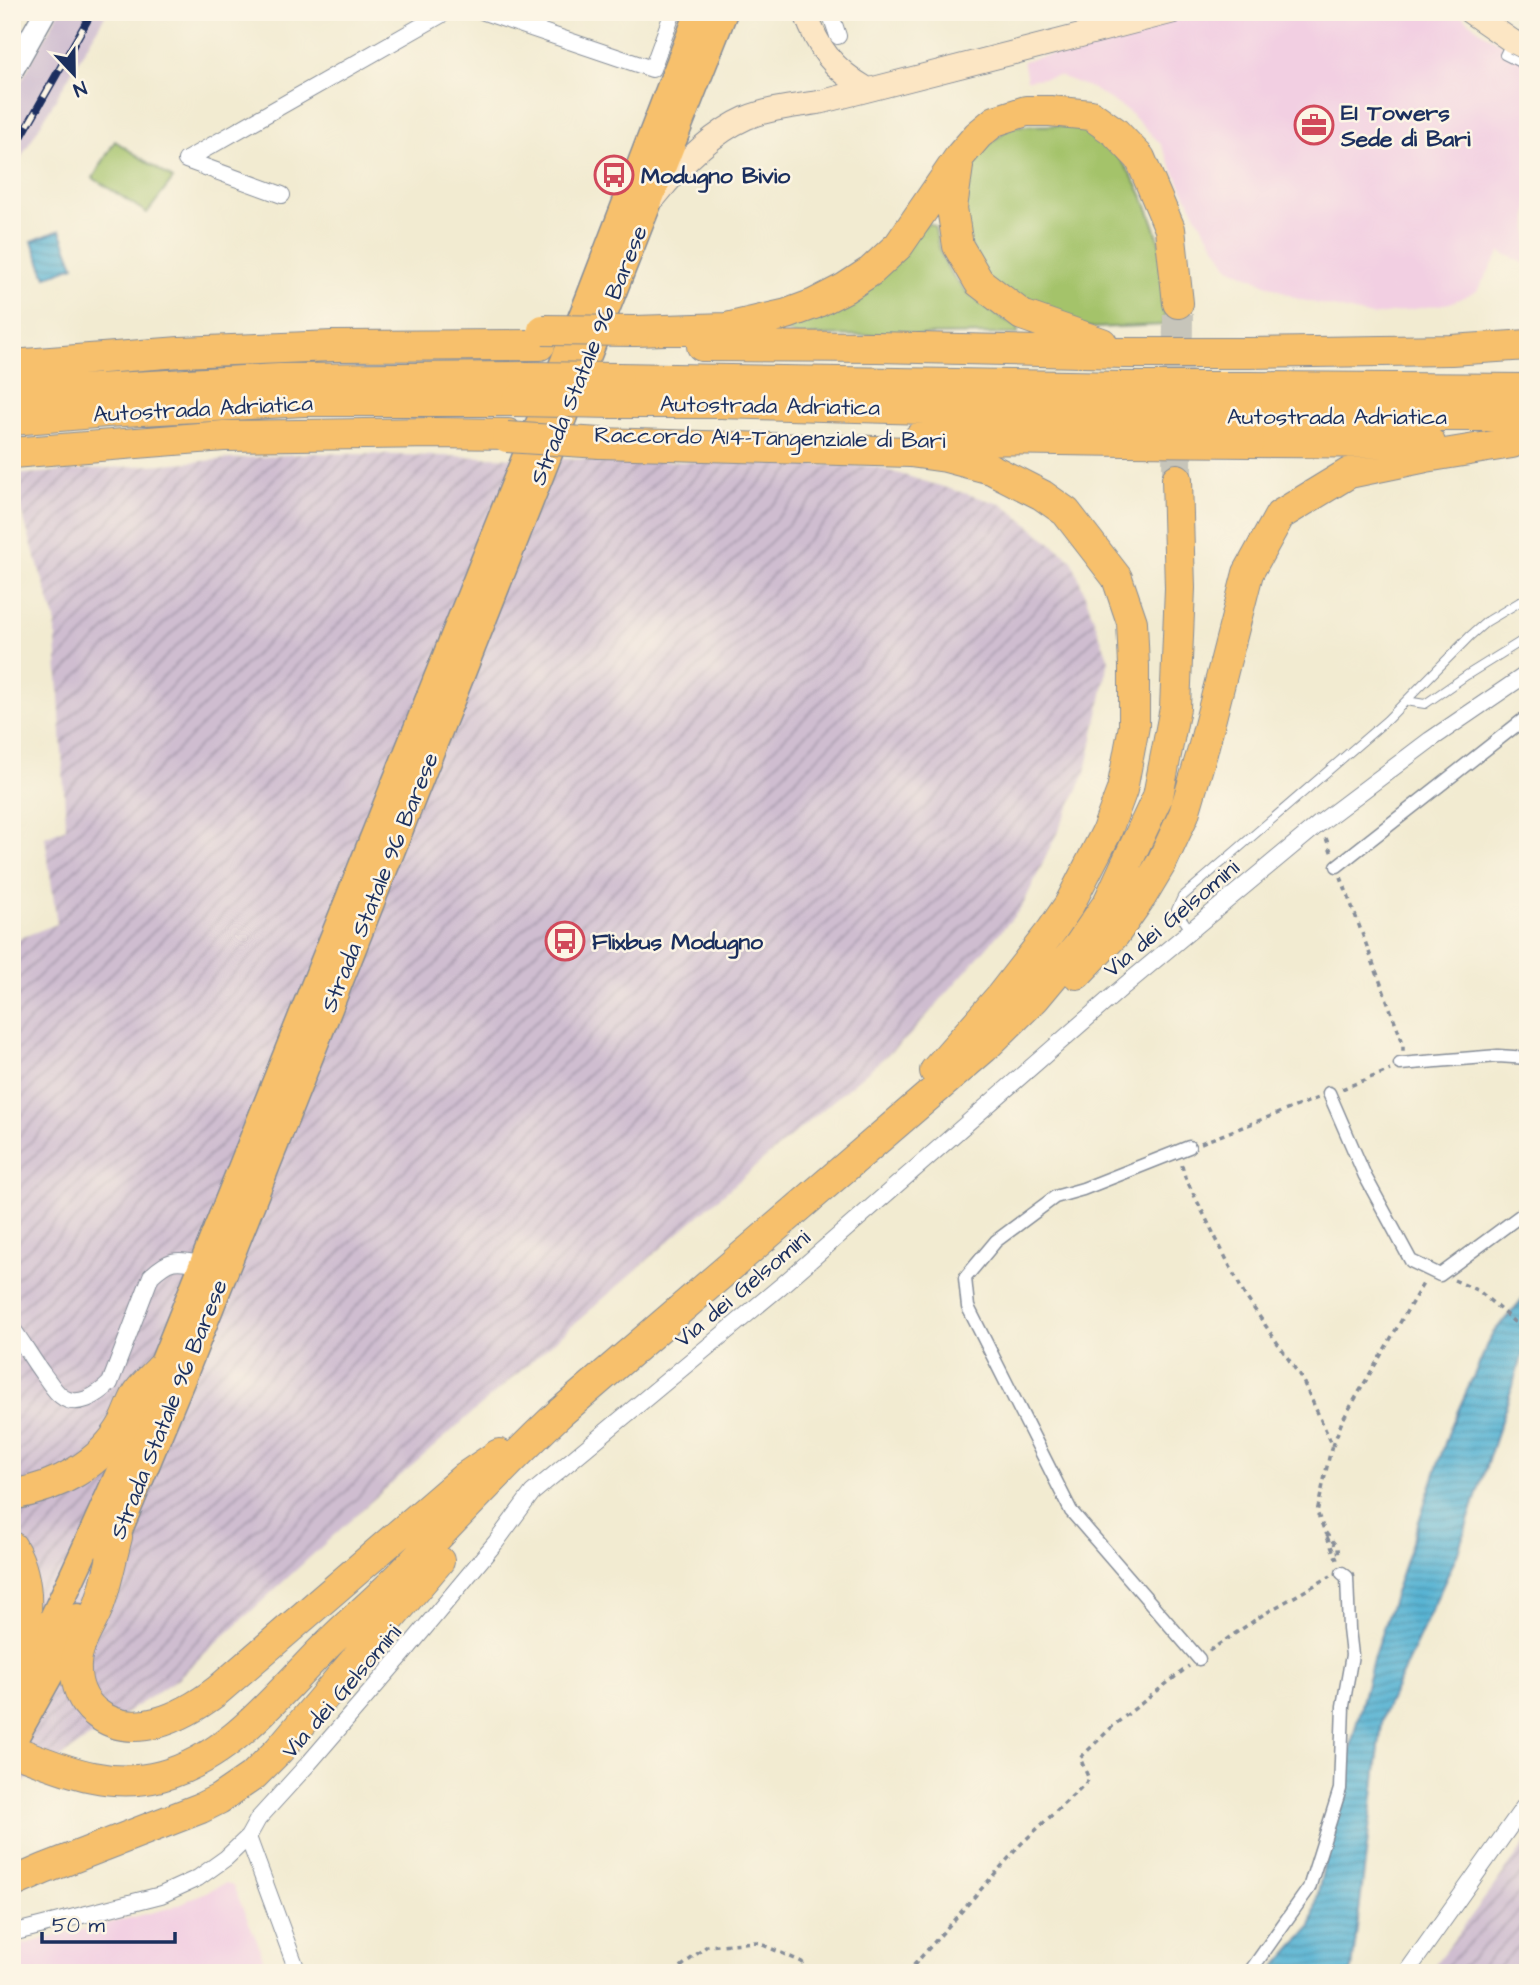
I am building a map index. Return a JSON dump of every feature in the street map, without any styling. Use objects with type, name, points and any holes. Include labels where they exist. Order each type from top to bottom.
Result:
[{"type":"highway","points":[[631,338],[726,328],[787,314],[845,288],[871,271],[899,245],[960,156],[978,135],[995,121],[1026,111],[1091,115],[1115,132],[1140,158],[1170,229],[1178,303]]},
{"type":"highway","points":[[960,156],[952,208],[958,246],[979,282],[1022,315],[1106,344],[1121,353]]},
{"type":"highway","points":[[1497,347],[1528,330]]},
{"type":"highway","points":[[12,365],[180,352],[541,338],[631,338],[889,348],[1121,353],[1451,350],[1528,345]]},
{"type":"highway","name":"Autostrada Adriatica","points":[[12,395],[280,379],[615,390],[719,403],[1126,414],[1528,416]]},
{"type":"highway","name":"Autostrada Adriatica","points":[[12,420],[120,411],[521,389]]},
{"type":"highway","name":"Autostrada Adriatica","points":[[1248,415],[1528,389]]},
{"type":"highway","name":"Raccordo A14-Tangenziale di Bari","points":[[12,453],[224,436],[433,433],[600,439],[1126,414]]},
{"type":"highway","points":[[1248,415],[1520,444]]},
{"type":"highway","points":[[600,439],[910,452],[946,457],[991,469],[1042,495],[1066,512],[1116,578],[1132,622],[1134,726],[1122,790],[1106,833],[1069,905],[1040,947],[1000,997],[939,1065],[900,1121]]},
{"type":"highway","points":[[1004,1029],[1079,973],[1115,934],[1162,862],[1188,802],[1248,573],[1280,514],[1349,473],[1426,457],[1520,444]]},
{"type":"highway","points":[[12,1750],[86,1777],[137,1780],[174,1772],[221,1748],[252,1721],[397,1578],[514,1456],[560,1413],[900,1121],[1004,1029],[1061,970],[1108,904],[1158,796],[1175,708],[1180,588],[1177,479]]},
{"type":"highway","points":[[12,1495],[38,1489],[76,1473],[93,1461],[107,1448],[124,1424],[137,1394],[160,1369]]},
{"type":"highway","points":[[117,1537],[100,1601],[78,1649],[77,1682],[88,1706],[115,1724],[153,1724],[196,1707],[217,1691],[465,1477],[560,1413]]},
{"type":"highway","points":[[12,1883],[181,1817],[219,1799],[254,1775],[279,1750],[473,1521],[514,1456]]},
{"type":"highway","points":[[12,1547],[23,1569],[27,1597],[26,1624],[12,1682]]},
{"type":"main road","name":"Strada Statale 96 Barese","points":[[12,1700],[75,1574],[122,1466],[590,296],[699,12]]},
{"type":"main road","name":"Strada Statale 96 Barese","points":[[12,1743],[57,1662],[117,1537],[724,12]]},
{"type":"main road","points":[[1118,27],[1142,12]]},
{"type":"main road","points":[[647,207],[671,177],[701,148],[745,119],[775,109],[821,102],[1172,12]]},
{"type":"main road","points":[[1470,12],[1516,37]]},
{"type":"main road","points":[[807,19],[820,47],[831,62],[844,75],[867,89]]},
{"type":"street","points":[[12,71],[46,12]]},
{"type":"street","points":[[282,195],[186,160],[446,12]]},
{"type":"street","points":[[484,12],[652,69],[673,12]]},
{"type":"street","points":[[807,19],[831,13],[838,36]]},
{"type":"street","name":"Via dei Gelsomini","points":[[12,1933],[161,1895],[198,1878],[226,1858],[248,1837],[258,1819],[412,1643],[496,1542],[532,1493],[781,1286],[1114,995],[1320,823],[1430,740],[1528,673]]},
{"type":"street","points":[[1337,866],[1528,716]]},
{"type":"street","points":[[1400,1064],[1498,1056],[1528,1058]]},
{"type":"street","points":[[1329,1093],[1365,1176],[1411,1261],[1440,1275],[1528,1210]]},
{"type":"street","points":[[1189,1147],[1083,1189],[1055,1197],[996,1241],[965,1278],[968,1307],[1071,1511],[1199,1659]]},
{"type":"street","points":[[12,1328],[62,1398],[75,1401],[86,1399],[99,1394],[110,1383],[151,1276],[174,1259],[202,1264]]},
{"type":"street","points":[[1249,1973],[1309,1888],[1340,1789],[1343,1706],[1352,1655],[1347,1577],[1339,1571]]},
{"type":"street","points":[[1406,1973],[1528,1801]]},
{"type":"street","points":[[248,1837],[298,1973]]},
{"type":"lane","points":[[1516,37],[1504,55],[1528,67]]},
{"type":"lane","points":[[1191,931],[1176,910],[1182,897],[1406,701],[1486,622],[1528,597]]},
{"type":"lane","points":[[1406,701],[1425,704],[1528,638]]},
{"type":"path","points":[[1320,823],[1403,1043],[1400,1064],[1189,1147],[1182,1166],[1244,1294],[1302,1379],[1333,1446]]},
{"type":"path","points":[[907,1973],[1021,1844],[1085,1784],[1089,1779],[1080,1758],[1114,1725],[1199,1659],[1264,1614],[1339,1571],[1338,1548],[1325,1532],[1317,1512],[1328,1456],[1342,1421],[1430,1270],[1479,1291],[1528,1334]]},
{"type":"path","points":[[673,1973],[707,1946],[756,1942],[802,1962],[808,1973]]},
{"type":"shaded area","points":[[59,12],[107,12],[12,173],[12,97]]},
{"type":"shaded area","points":[[1192,12],[1457,12],[1482,32],[1528,60],[1528,265],[1500,252],[1477,291],[1450,303],[1372,316],[1298,299],[1229,267],[1198,219],[1160,143],[1128,111],[1093,89],[1060,76],[1027,80],[1023,61],[1115,40]]},
{"type":"shaded area","points":[[313,453],[873,466],[1004,505],[1072,560],[1109,660],[1086,772],[1022,907],[908,1037],[722,1195],[368,1504],[178,1678],[12,1790],[12,941],[57,924],[45,837],[66,828],[55,619],[12,475]]},
{"type":"shaded area","points":[[1528,1840],[1528,1973],[1429,1973]]},
{"type":"shaded area","points":[[226,1883],[234,1888],[268,1973],[12,1973],[12,1947],[170,1908]]},
{"type":"green space","points":[[1074,125],[1107,145],[1131,174],[1141,192],[1161,249],[1166,287],[1164,325],[1093,328],[1057,322],[990,283],[961,229],[966,164],[1011,126]]},
{"type":"green space","points":[[115,141],[173,179],[147,213],[93,178]]},
{"type":"green space","points":[[928,223],[935,226],[938,245],[951,274],[981,304],[1018,327],[1018,334],[797,336],[779,329]]},
{"type":"water","points":[[60,230],[74,266],[46,277],[32,241]]},
{"type":"water","points":[[1528,1293],[1528,1338],[1457,1555],[1383,1715],[1352,1969],[1350,1973],[1270,1973],[1311,1927],[1340,1789],[1373,1659],[1450,1428],[1493,1333]]},
{"type":"tunnel","points":[[1177,479],[1178,303]]},
{"type":"railway","points":[[12,153],[92,12]]},
{"type":"place","name":"EI Towers Sede di Bari","points":[[1314,125]]},
{"type":"place","name":"Modugno Bivio","points":[[614,175]]},
{"type":"place","name":"Flixbus Modugno","points":[[565,941]]}]
